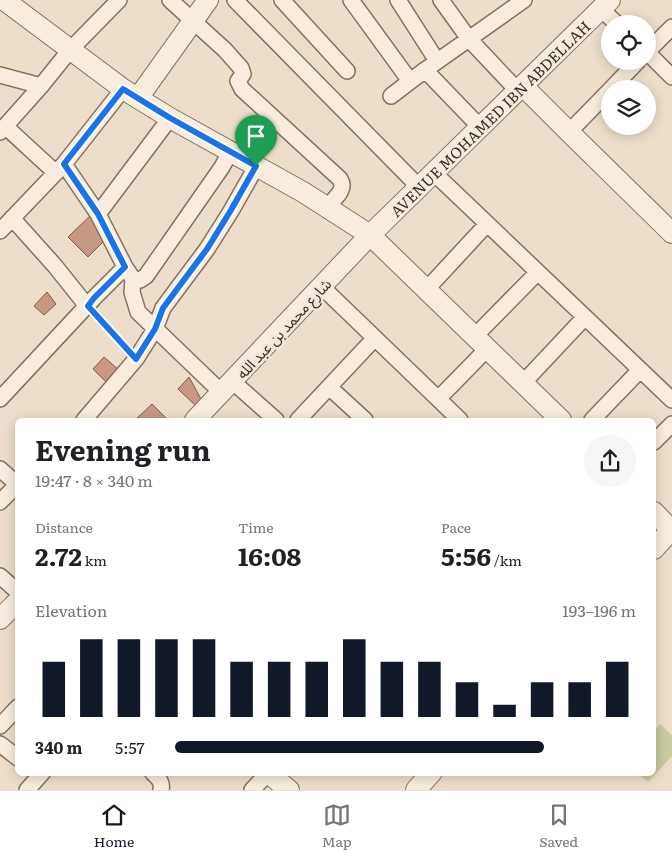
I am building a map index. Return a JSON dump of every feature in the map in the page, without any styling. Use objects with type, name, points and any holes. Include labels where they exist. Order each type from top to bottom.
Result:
[{"type":"street","points":[[4,0],[130,94],[303,192],[370,235],[559,418]]},
{"type":"street","points":[[119,0],[70,50],[3,129],[60,168],[98,214],[129,273],[138,312],[155,329],[227,387],[273,418]]},
{"type":"street","points":[[170,0],[225,50],[241,68],[243,74],[238,82],[242,88],[340,179],[343,183],[343,188],[326,208]]},
{"type":"street","points":[[0,231],[130,94],[193,22],[208,0]]},
{"type":"street","points":[[235,0],[419,187]]},
{"type":"street","points":[[282,0],[346,71]]},
{"type":"street","points":[[351,0],[410,81]]},
{"type":"street","points":[[398,0],[431,66],[480,127]]},
{"type":"street","points":[[441,0],[469,38],[672,233]]},
{"type":"street","points":[[391,96],[515,3]]},
{"type":"street","points":[[606,4],[612,15]]},
{"type":"street","name":"AVENUE MOHAMED IBN ABDELLAH","points":[[370,235],[606,4]]},
{"type":"street","points":[[656,44],[672,27]]},
{"type":"street","points":[[656,60],[672,77]]},
{"type":"street","points":[[620,80],[629,70]]},
{"type":"street","points":[[0,75],[41,86]]},
{"type":"street","points":[[569,132],[601,99]]},
{"type":"street","points":[[98,214],[170,118]]},
{"type":"street","points":[[129,273],[140,280],[146,276],[222,167],[230,152]]},
{"type":"street","points":[[86,418],[136,359],[155,329],[163,308],[207,249],[256,166]]},
{"type":"street","points":[[434,173],[672,400]]},
{"type":"street","points":[[12,218],[88,306]]},
{"type":"street","points":[[426,290],[487,224]]},
{"type":"street","name":"شارع محمد بن عبد الله","points":[[197,418],[370,235]]},
{"type":"street","points":[[438,398],[538,272]]},
{"type":"street","points":[[0,399],[94,298],[129,273]]},
{"type":"street","points":[[322,287],[458,418]]},
{"type":"street","points":[[523,383],[585,317]]},
{"type":"street","points":[[300,418],[374,339]]},
{"type":"street","points":[[594,418],[640,370]]},
{"type":"street","points":[[329,387],[363,418]]},
{"type":"street","points":[[656,440],[672,424]]},
{"type":"street","points":[[0,470],[15,483]]},
{"type":"street","points":[[0,502],[15,487]]},
{"type":"street","points":[[656,514],[672,530],[656,547]]},
{"type":"street","points":[[0,576],[15,589]]},
{"type":"street","points":[[0,619],[15,603]]},
{"type":"street","points":[[0,726],[15,710]]},
{"type":"street","points":[[0,744],[15,756]]},
{"type":"street","points":[[27,790],[38,776]]},
{"type":"street","points":[[157,776],[160,779],[161,790]]},
{"type":"street","points":[[252,790],[264,776]]},
{"type":"street","points":[[271,776],[289,790]]},
{"type":"street","points":[[416,790],[428,776]]},
{"type":"path","points":[[88,306],[136,359]]},
{"type":"green space","points":[[660,724],[672,735],[672,756],[656,773],[656,729]]},
{"type":"green space","points":[[641,776],[654,776],[648,782]]},
{"type":"building","points":[[93,213],[107,238],[88,257],[68,237]]},
{"type":"building","points":[[47,292],[56,304],[44,315],[34,306]]},
{"type":"building","points":[[104,357],[120,371],[109,385],[93,369]]},
{"type":"building","points":[[189,377],[201,399],[195,405],[178,389]]},
{"type":"building","points":[[152,404],[166,418],[137,418]]},
{"type":"route","points":[[123,89],[170,118],[256,166],[207,249],[163,308],[155,329],[136,359],[88,306],[125,267],[98,214],[64,164],[123,89]]}]
